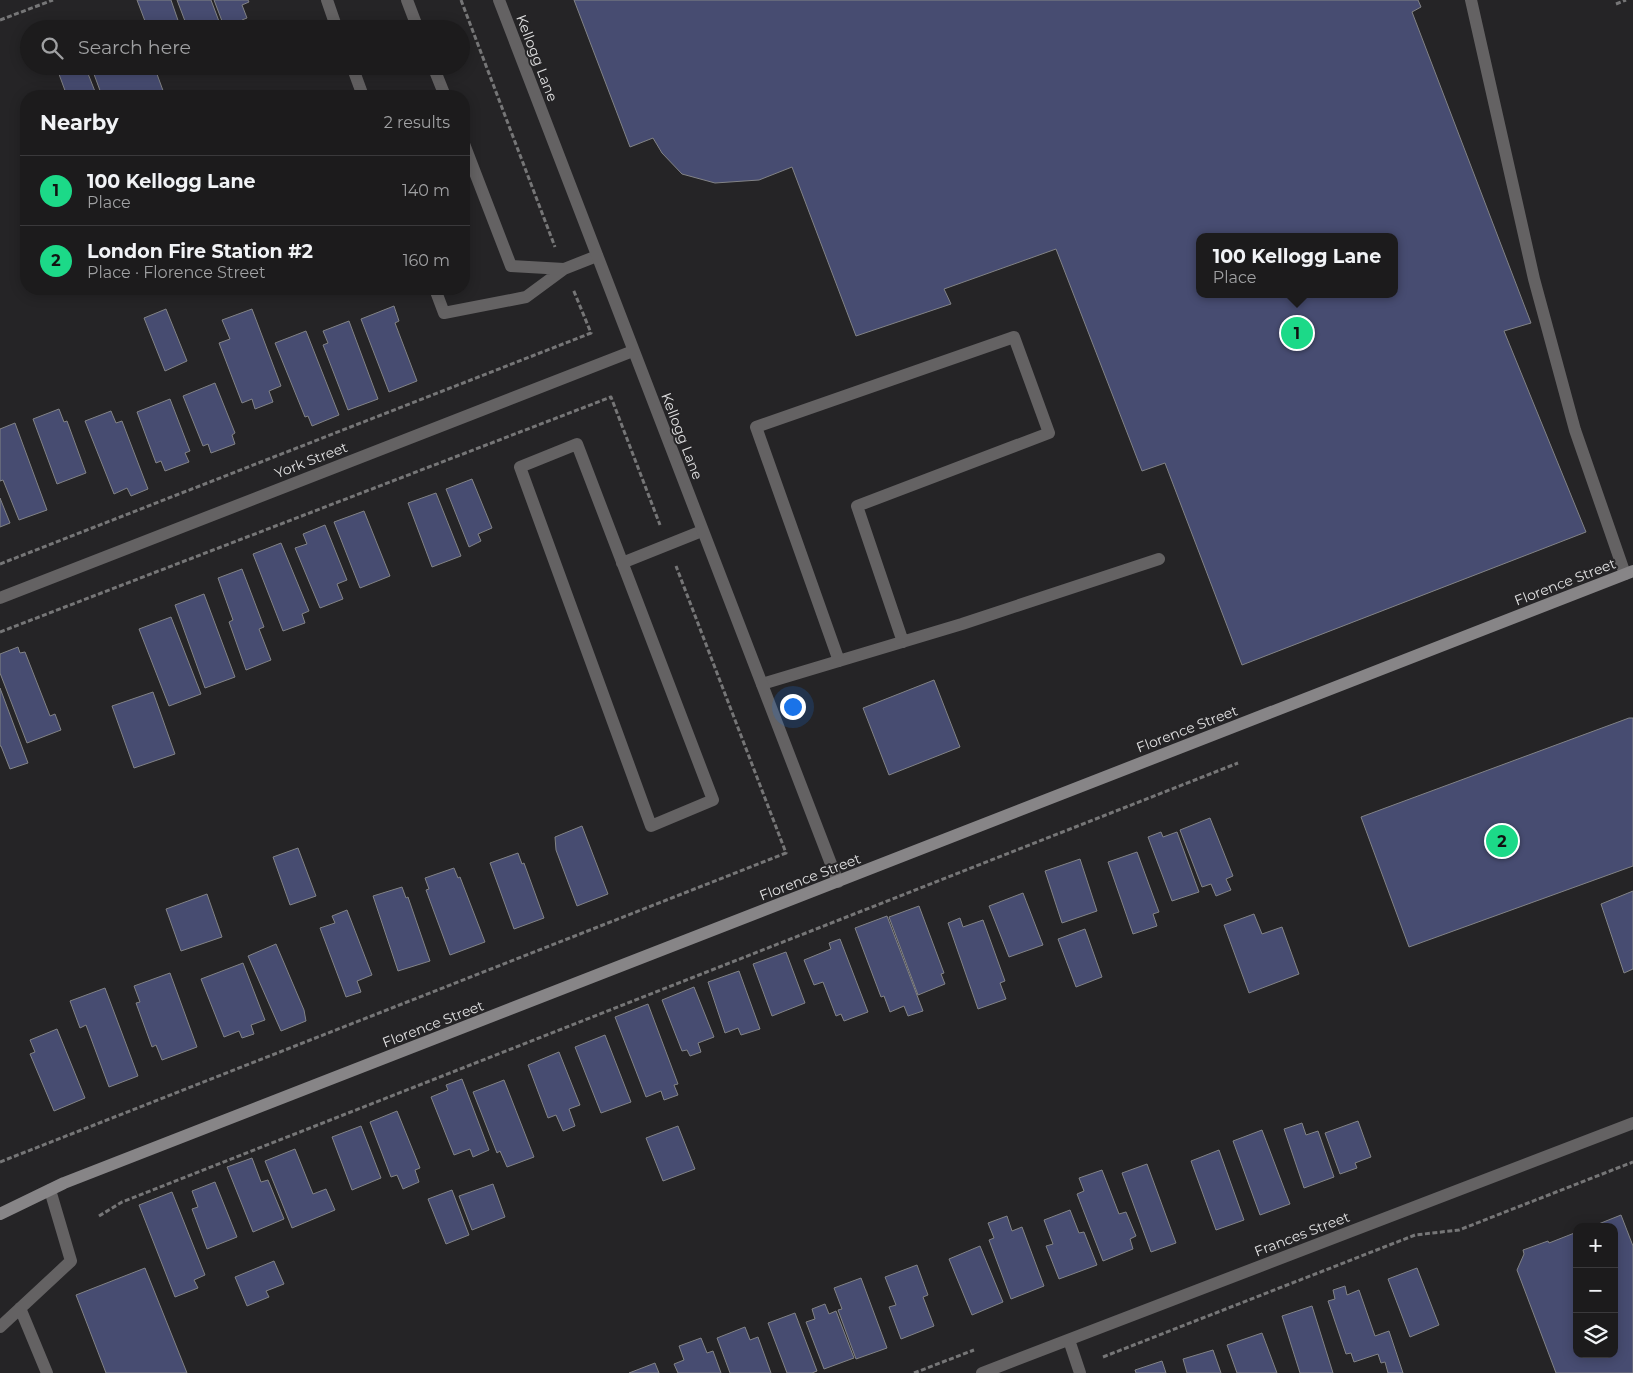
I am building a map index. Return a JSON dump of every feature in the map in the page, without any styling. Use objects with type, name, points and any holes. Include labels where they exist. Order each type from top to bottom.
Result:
[{"type":"main road","name":"Florence Street","points":[[0,1214],[50,1190],[1629,573]]},
{"type":"street","points":[[327,0],[335,20]]},
{"type":"street","points":[[407,0],[415,20]]},
{"type":"street","name":"Kellogg Lane","points":[[498,0],[838,882]]},
{"type":"street","points":[[1471,0],[1536,288],[1576,430],[1629,573]]},
{"type":"street","points":[[355,75],[361,90]]},
{"type":"street","points":[[437,75],[443,90]]},
{"type":"street","points":[[470,160],[511,266],[564,269]]},
{"type":"street","points":[[437,295],[444,312],[526,297],[564,269],[597,256]]},
{"type":"street","points":[[839,661],[756,427],[1014,337],[1050,433],[857,506],[903,642]]},
{"type":"street","name":"York Street","points":[[0,598],[633,351]]},
{"type":"street","points":[[577,444],[622,563],[713,800],[651,826],[520,467],[577,444]]},
{"type":"street","points":[[622,563],[702,531]]},
{"type":"street","points":[[762,684],[962,624],[1159,559]]},
{"type":"street","name":"Frances Street","points":[[982,1373],[1633,1123]]},
{"type":"street","points":[[0,1327],[71,1261],[50,1190]]},
{"type":"street","points":[[20,1308],[47,1373]]},
{"type":"street","points":[[1069,1340],[1080,1373]]},
{"type":"path","points":[[0,20],[53,0]]},
{"type":"path","points":[[460,0],[468,20]]},
{"type":"path","points":[[1616,4],[1626,0]]},
{"type":"path","points":[[470,26],[564,269]]},
{"type":"path","points":[[0,564],[591,333],[571,282]]},
{"type":"path","points":[[0,632],[611,397],[786,853],[0,1162]]},
{"type":"path","points":[[99,1216],[122,1202],[1238,763]]},
{"type":"path","points":[[1103,1357],[1415,1235],[1459,1230],[1633,1162]]},
{"type":"building","points":[[137,0],[171,0],[178,20],[145,20]]},
{"type":"building","points":[[177,0],[211,0],[218,20],[185,20]]},
{"type":"building","points":[[214,0],[248,0],[249,2],[242,5],[247,18],[242,20],[222,20]]},
{"type":"building","points":[[574,0],[1418,0],[1421,7],[1412,12],[1531,323],[1504,331],[1586,532],[1242,665],[1165,463],[1142,471],[1056,249],[944,289],[951,304],[856,336],[792,167],[759,180],[715,183],[682,174],[662,153],[653,138],[630,147]]},
{"type":"building","points":[[59,75],[89,75],[94,90],[65,90]]},
{"type":"building","points":[[94,75],[157,75],[163,90],[100,90]]},
{"type":"building","points":[[394,306],[399,321],[395,323],[417,381],[389,392],[361,319]]},
{"type":"building","points":[[166,309],[187,361],[165,371],[144,318]]},
{"type":"building","points":[[252,309],[281,386],[269,391],[273,402],[255,409],[252,399],[242,403],[219,343],[230,339],[222,320]]},
{"type":"building","points":[[349,321],[378,399],[348,410],[323,345],[328,343],[323,331]]},
{"type":"building","points":[[306,331],[339,415],[312,426],[308,416],[305,417],[275,343]]},
{"type":"building","points":[[215,383],[235,433],[232,435],[235,444],[211,453],[208,444],[203,446],[183,396]]},
{"type":"building","points":[[170,399],[190,451],[185,453],[189,462],[165,471],[161,461],[156,463],[137,412]]},
{"type":"building","points":[[59,409],[64,422],[67,421],[86,473],[57,484],[33,419]]},
{"type":"building","points":[[111,411],[116,423],[122,421],[148,489],[131,496],[127,488],[114,494],[85,421]]},
{"type":"building","points":[[15,423],[47,510],[19,520],[3,480],[0,481],[0,429]]},
{"type":"building","points":[[472,479],[492,528],[478,534],[481,541],[469,547],[446,489]]},
{"type":"building","points":[[436,493],[461,556],[432,567],[408,503]]},
{"type":"building","points":[[0,498],[10,523],[0,527]]},
{"type":"building","points":[[364,511],[390,576],[360,588],[334,522]]},
{"type":"building","points":[[325,525],[347,580],[337,584],[343,599],[320,608],[295,548],[307,544],[303,534]]},
{"type":"building","points":[[281,543],[309,611],[302,614],[305,623],[283,631],[253,554]]},
{"type":"building","points":[[242,569],[264,627],[259,629],[271,660],[246,670],[229,622],[233,620],[218,578]]},
{"type":"building","points":[[204,594],[235,677],[205,688],[175,605]]},
{"type":"building","points":[[171,617],[201,694],[169,706],[139,629]]},
{"type":"building","points":[[18,647],[20,653],[25,652],[50,716],[55,714],[61,730],[27,743],[0,673],[0,654]]},
{"type":"building","points":[[934,680],[960,747],[889,775],[863,708]]},
{"type":"building","points":[[0,688],[28,763],[10,769],[0,746]]},
{"type":"building","points":[[153,692],[175,754],[134,768],[112,706]]},
{"type":"building","points":[[1633,718],[1633,866],[1409,947],[1361,817]]},
{"type":"building","points":[[1210,818],[1233,876],[1226,879],[1231,890],[1216,896],[1211,884],[1202,887],[1180,830]]},
{"type":"building","points":[[582,826],[608,894],[577,906],[556,850],[555,837]]},
{"type":"building","points":[[1161,832],[1163,837],[1177,832],[1199,892],[1172,901],[1148,837]]},
{"type":"building","points":[[298,848],[316,896],[290,905],[273,857]]},
{"type":"building","points":[[1137,852],[1159,912],[1153,914],[1157,926],[1133,934],[1108,862]]},
{"type":"building","points":[[518,853],[522,864],[524,863],[544,918],[514,929],[490,863]]},
{"type":"building","points":[[1080,859],[1097,911],[1062,923],[1045,871]]},
{"type":"building","points":[[454,868],[458,878],[460,877],[485,942],[450,955],[426,890],[429,889],[425,878]]},
{"type":"building","points":[[402,887],[406,898],[408,897],[430,961],[398,971],[373,896]]},
{"type":"building","points":[[1633,891],[1633,969],[1624,973],[1601,904]]},
{"type":"building","points":[[1023,893],[1043,945],[1009,957],[989,906]]},
{"type":"building","points":[[207,894],[222,937],[181,951],[166,909]]},
{"type":"building","points":[[919,906],[944,973],[941,974],[945,984],[918,995],[889,917]]},
{"type":"building","points":[[347,910],[372,975],[357,981],[361,992],[346,997],[320,928],[335,923],[332,916]]},
{"type":"building","points":[[1254,914],[1262,934],[1282,927],[1299,974],[1249,993],[1224,925]]},
{"type":"building","points":[[887,916],[923,1011],[908,1016],[904,1006],[890,1012],[884,996],[881,997],[855,928]]},
{"type":"building","points":[[960,918],[963,927],[983,920],[1005,981],[1000,983],[1006,999],[978,1009],[948,923]]},
{"type":"building","points":[[1085,929],[1102,977],[1076,987],[1058,939]]},
{"type":"building","points":[[840,939],[868,1012],[844,1021],[841,1014],[836,1016],[823,982],[814,985],[804,960],[831,949],[829,943]]},
{"type":"building","points":[[276,944],[304,1010],[306,1021],[281,1031],[248,956]]},
{"type":"building","points":[[786,952],[805,1003],[772,1016],[753,964]]},
{"type":"building","points":[[243,963],[265,1020],[251,1025],[254,1034],[242,1038],[239,1031],[224,1037],[201,979]]},
{"type":"building","points":[[739,971],[760,1029],[741,1035],[738,1028],[725,1033],[708,982]]},
{"type":"building","points":[[170,973],[197,1047],[162,1060],[156,1045],[152,1047],[136,1003],[140,1002],[134,986]]},
{"type":"building","points":[[694,987],[714,1037],[698,1043],[701,1052],[690,1056],[687,1050],[682,1051],[662,1000]]},
{"type":"building","points":[[105,988],[138,1076],[109,1087],[86,1025],[80,1028],[70,1001]]},
{"type":"building","points":[[648,1004],[678,1084],[674,1085],[678,1095],[664,1100],[661,1091],[646,1097],[615,1017]]},
{"type":"building","points":[[57,1029],[85,1098],[54,1111],[30,1054],[35,1052],[30,1040]]},
{"type":"building","points":[[605,1035],[631,1102],[601,1113],[575,1047]]},
{"type":"building","points":[[559,1052],[580,1105],[569,1109],[575,1126],[563,1131],[556,1115],[548,1118],[528,1065]]},
{"type":"building","points":[[462,1079],[489,1150],[473,1157],[470,1149],[454,1155],[431,1097],[448,1090],[446,1085]]},
{"type":"building","points":[[504,1080],[534,1157],[507,1167],[500,1151],[497,1153],[473,1092]]},
{"type":"building","points":[[397,1111],[420,1168],[415,1170],[419,1182],[403,1189],[397,1175],[391,1177],[370,1122]]},
{"type":"building","points":[[1358,1121],[1371,1157],[1355,1163],[1357,1168],[1340,1174],[1325,1133]]},
{"type":"building","points":[[1302,1123],[1306,1135],[1318,1131],[1334,1177],[1304,1188],[1284,1129]]},
{"type":"building","points":[[361,1126],[381,1178],[352,1190],[332,1137]]},
{"type":"building","points":[[678,1126],[695,1169],[663,1181],[646,1138]]},
{"type":"building","points":[[1262,1130],[1290,1204],[1260,1215],[1233,1141]]},
{"type":"building","points":[[295,1149],[313,1194],[326,1189],[335,1210],[292,1228],[265,1161]]},
{"type":"building","points":[[1219,1150],[1244,1220],[1216,1230],[1191,1161]]},
{"type":"building","points":[[252,1158],[261,1182],[268,1180],[284,1219],[253,1232],[227,1167]]},
{"type":"building","points":[[1147,1164],[1176,1243],[1151,1252],[1122,1173]]},
{"type":"building","points":[[1102,1170],[1119,1214],[1126,1212],[1136,1236],[1130,1239],[1133,1249],[1103,1261],[1077,1194],[1084,1191],[1079,1178]]},
{"type":"building","points":[[215,1182],[237,1237],[207,1249],[192,1209],[198,1207],[192,1191]]},
{"type":"building","points":[[493,1184],[505,1217],[472,1230],[459,1196]]},
{"type":"building","points":[[452,1190],[469,1235],[446,1244],[428,1199]]},
{"type":"building","points":[[172,1192],[205,1275],[194,1280],[198,1288],[175,1297],[139,1205]]},
{"type":"building","points":[[1070,1210],[1079,1233],[1084,1232],[1097,1265],[1059,1279],[1046,1246],[1053,1244],[1044,1220]]},
{"type":"building","points":[[1621,1215],[1633,1246],[1633,1373],[1556,1373],[1517,1270],[1524,1254],[1523,1250],[1573,1234],[1573,1358],[1618,1358],[1618,1223],[1601,1223]]},
{"type":"building","points":[[1007,1216],[1012,1231],[1022,1227],[1044,1286],[1011,1299],[989,1240],[994,1238],[988,1223]]},
{"type":"building","points":[[980,1246],[1003,1302],[972,1315],[949,1259]]},
{"type":"building","points":[[274,1261],[284,1284],[266,1291],[269,1297],[247,1306],[235,1277]]},
{"type":"building","points":[[917,1265],[928,1295],[923,1297],[934,1326],[901,1339],[889,1307],[896,1305],[885,1277]]},
{"type":"building","points":[[145,1268],[187,1373],[106,1373],[76,1295]]},
{"type":"building","points":[[1417,1268],[1439,1325],[1410,1337],[1388,1279]]},
{"type":"building","points":[[861,1278],[887,1348],[856,1359],[838,1310],[842,1309],[834,1288]]},
{"type":"building","points":[[1345,1286],[1347,1295],[1359,1290],[1375,1336],[1389,1331],[1403,1373],[1388,1373],[1385,1362],[1381,1363],[1378,1354],[1354,1362],[1351,1353],[1346,1354],[1328,1301],[1335,1299],[1333,1290]]},
{"type":"building","points":[[825,1304],[829,1314],[836,1311],[854,1358],[824,1369],[806,1322],[815,1319],[812,1309]]},
{"type":"building","points":[[1312,1306],[1333,1373],[1300,1373],[1282,1316]]},
{"type":"building","points":[[795,1313],[817,1371],[812,1373],[787,1373],[768,1323]]},
{"type":"building","points":[[745,1327],[750,1340],[758,1337],[771,1373],[730,1373],[717,1338]]},
{"type":"building","points":[[1262,1333],[1277,1373],[1237,1373],[1227,1345]]},
{"type":"building","points":[[701,1338],[707,1353],[713,1351],[721,1373],[678,1373],[674,1364],[684,1360],[679,1346]]},
{"type":"building","points":[[1213,1350],[1221,1373],[1187,1373],[1183,1359]]},
{"type":"building","points":[[1162,1361],[1166,1373],[1136,1373],[1135,1370]]},
{"type":"building","points":[[655,1363],[659,1373],[629,1373]]},
{"type":"place","name":"100 Kellogg Lane","points":[[1297,333]]},
{"type":"place","name":"London Fire Station #2","points":[[1502,841]]}]
